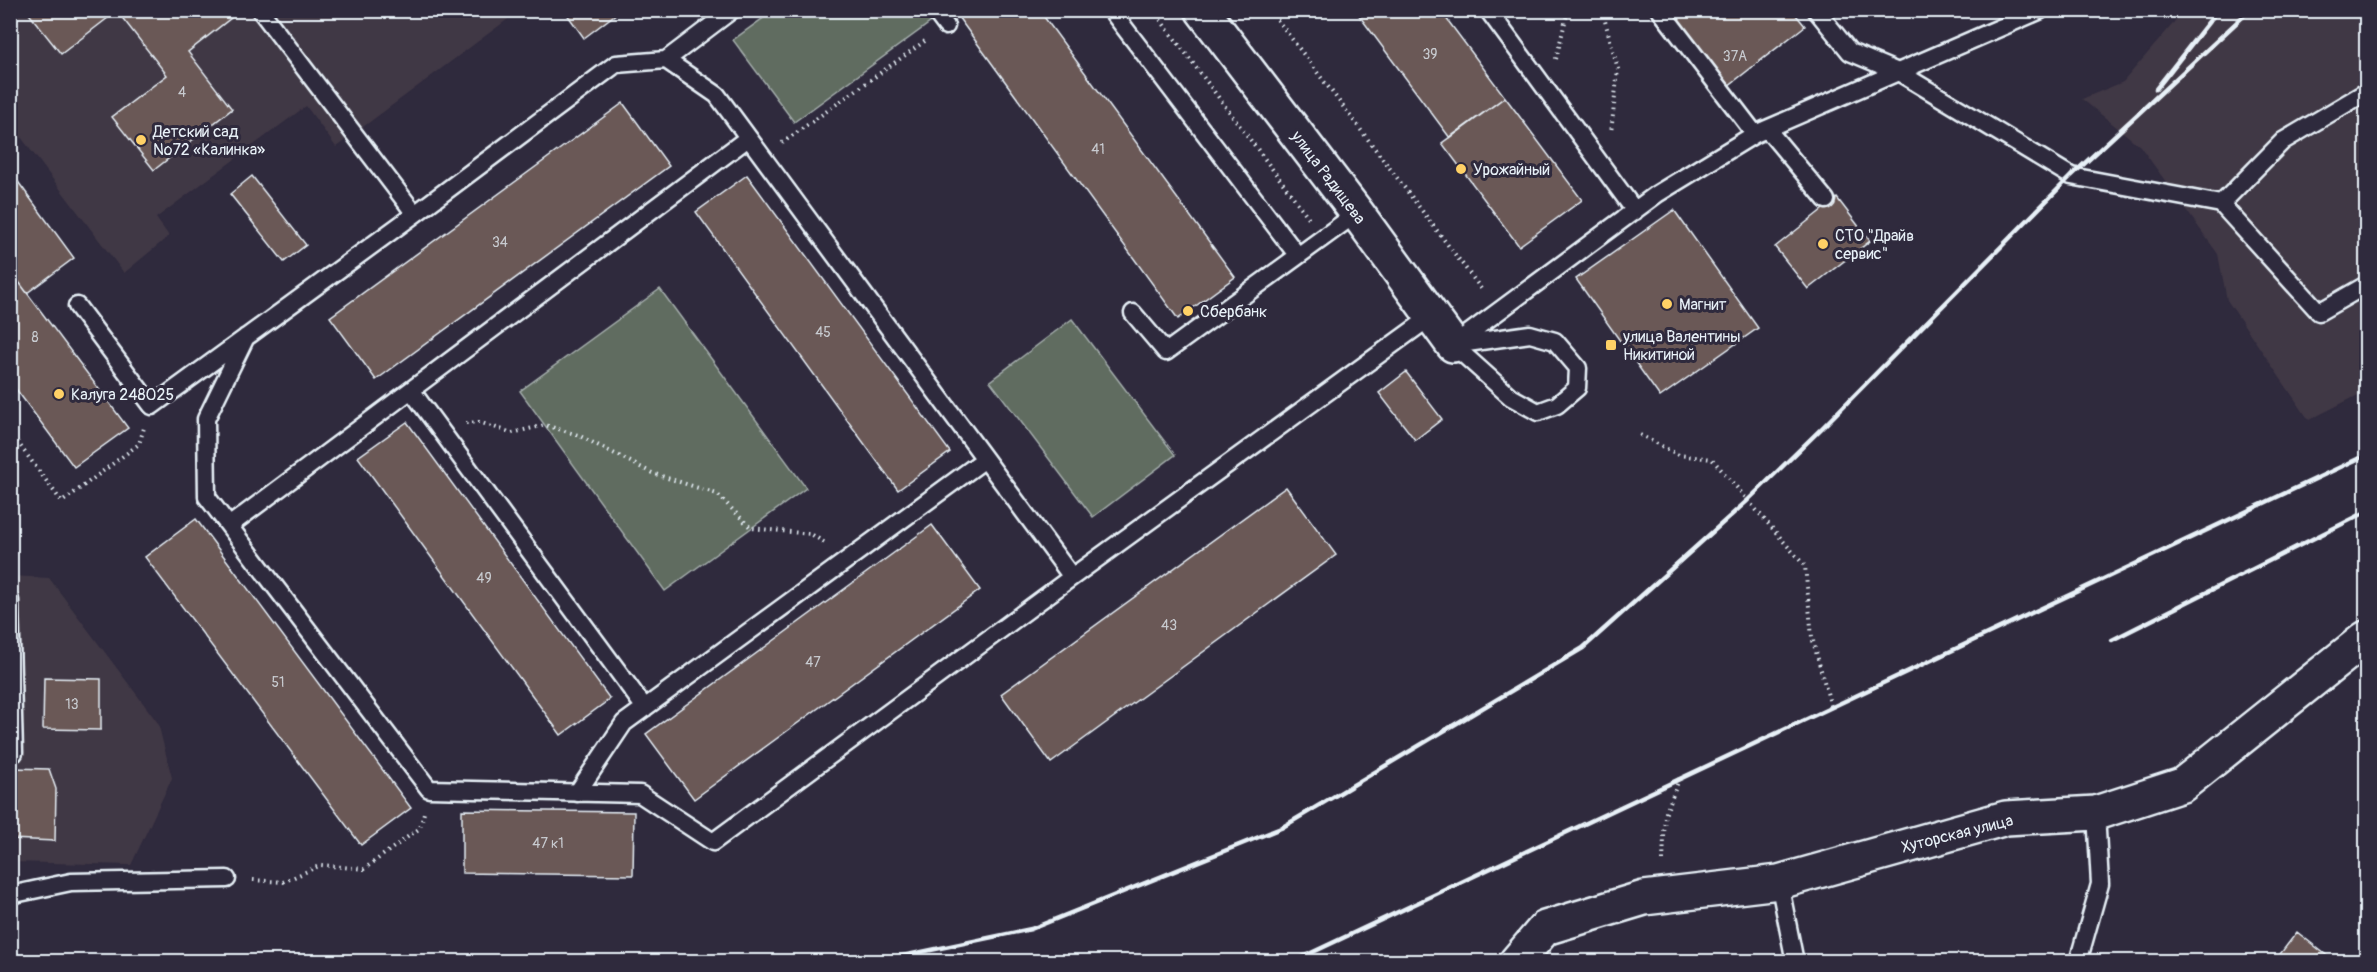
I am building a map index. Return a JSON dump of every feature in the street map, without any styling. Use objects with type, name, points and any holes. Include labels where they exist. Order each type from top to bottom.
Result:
[{"type":"street","name":"улица Радищева","points":[[1202,10],[1357,213],[1454,345]]},
{"type":"street","name":"Хуторская улица","points":[[1516,962],[1545,928],[1644,898],[1779,882],[2006,818],[2096,813],[2182,785],[2367,638]]},
{"type":"lane","points":[[260,10],[415,214]]},
{"type":"lane","points":[[77,306],[152,406],[616,64],[666,60],[732,10]]},
{"type":"lane","points":[[934,10],[946,26]]},
{"type":"lane","points":[[1111,10],[1298,256]]},
{"type":"lane","points":[[1488,10],[1635,211]]},
{"type":"lane","points":[[1660,10],[1761,132],[1826,200]]},
{"type":"lane","points":[[1816,10],[1850,52],[1900,73],[2071,176],[2221,204],[2319,312],[2367,285]]},
{"type":"lane","points":[[1454,345],[1658,194],[1761,132],[2041,10]]},
{"type":"lane","points":[[666,60],[717,95],[1072,577]]},
{"type":"lane","points":[[2221,204],[2283,141],[2367,92]]},
{"type":"lane","points":[[229,525],[748,138]]},
{"type":"lane","points":[[1133,313],[1166,352],[1357,213]]},
{"type":"lane","points":[[246,337],[206,419],[207,496],[429,789],[640,794],[713,842],[1072,577],[1432,316]]},
{"type":"lane","points":[[1530,334],[1556,341],[1578,368],[1577,388],[1557,405],[1538,412],[1511,397],[1454,345],[1530,334]]},
{"type":"lane","points":[[411,390],[645,708]]},
{"type":"lane","points":[[576,793],[624,723],[985,459]]},
{"type":"lane","points":[[10,600],[14,753]]},
{"type":"lane","points":[[2078,962],[2100,884],[2096,813]]},
{"type":"lane","points":[[10,894],[71,882],[227,879]]},
{"type":"lane","points":[[1779,882],[1795,962]]},
{"type":"path","points":[[1153,10],[1324,237]]},
{"type":"path","points":[[1269,10],[1499,312]]},
{"type":"path","points":[[1547,91],[1568,10]]},
{"type":"path","points":[[1602,10],[1618,69],[1606,172]]},
{"type":"path","points":[[762,157],[946,26]]},
{"type":"path","points":[[10,432],[62,502],[139,444],[152,406]]},
{"type":"path","points":[[435,424],[479,422],[512,433],[545,426],[578,435],[652,473],[717,494],[751,528],[811,534],[849,558]]},
{"type":"path","points":[[1640,435],[1679,455],[1712,459],[1805,566],[1812,637],[1832,707]]},
{"type":"path","points":[[1644,898],[1662,865],[1665,815],[1680,777]]},
{"type":"path","points":[[227,879],[283,882],[321,865],[364,869],[420,828],[429,789]]},
{"type":"shaded area","name":"Детский сад №72 «Калинка»","points":[[501,10],[508,19],[336,147],[306,106],[156,218],[169,236],[124,273],[11,124],[11,11]]},
{"type":"shaded area","points":[[2184,11],[2366,11],[2366,391],[2309,420],[2227,300],[2218,254],[2140,146],[2082,99],[2123,82]]},
{"type":"shaded area","points":[[10,576],[49,578],[158,723],[172,778],[131,865],[11,862]]},
{"type":"green space","points":[[773,11],[923,11],[931,22],[794,122],[733,40]]},
{"type":"green space","points":[[660,289],[806,488],[665,591],[520,391]]},
{"type":"green space","points":[[1072,319],[1175,455],[1093,517],[990,381]]},
{"type":"building","points":[[26,10],[233,10],[236,14],[188,52],[232,109],[154,170],[112,117],[167,75],[117,11],[61,54]]},
{"type":"building","points":[[564,10],[621,10],[584,38]]},
{"type":"building","points":[[953,10],[1039,10],[1235,277],[1178,319]]},
{"type":"building","points":[[1355,10],[1440,10],[1505,97],[1450,138]]},
{"type":"building","points":[[1668,10],[1792,10],[1805,26],[1728,86]]},
{"type":"building","points":[[1505,97],[1582,200],[1519,246],[1442,143]]},
{"type":"building","points":[[623,103],[669,166],[376,380],[330,317]]},
{"type":"building","points":[[747,175],[950,452],[898,490],[696,212]]},
{"type":"building","points":[[252,176],[306,245],[284,262],[230,194]]},
{"type":"building","points":[[16,179],[74,258],[27,293],[10,270],[10,183]]},
{"type":"building","name":"СТО \"Драйв сервис\"","points":[[1837,198],[1870,241],[1808,289],[1775,247]]},
{"type":"building","name":"Магнит","points":[[1674,210],[1758,328],[1660,397],[1576,279]]},
{"type":"building","points":[[10,270],[128,428],[74,467],[10,381]]},
{"type":"building","points":[[1406,372],[1442,419],[1415,440],[1379,393]]},
{"type":"building","points":[[407,422],[610,699],[561,735],[358,457]]},
{"type":"building","points":[[1286,487],[1336,555],[1051,763],[1001,694]]},
{"type":"building","points":[[196,519],[411,808],[361,845],[145,557]]},
{"type":"building","points":[[932,525],[980,590],[694,799],[646,734]]},
{"type":"building","points":[[44,678],[101,679],[101,730],[43,729]]},
{"type":"building","points":[[10,768],[49,769],[56,789],[55,841],[10,839]]},
{"type":"building","points":[[462,810],[634,812],[633,875],[462,873]]},
{"type":"building","points":[[2297,932],[2335,962],[2274,962]]},
{"type":"railway","points":[[2156,89],[2218,10]]},
{"type":"railway","points":[[874,962],[1031,929],[1281,828],[1583,648],[1747,501],[2071,176],[2250,10]]},
{"type":"railway","points":[[1292,962],[2366,455]]},
{"type":"railway","points":[[2112,640],[2366,512]]},
{"type":"place","name":"Детский сад №72 «Калинка»","points":[[141,140]]},
{"type":"place","name":"Урожайный","points":[[1461,169]]},
{"type":"place","name":"СТО \"Драйв сервис\"","points":[[1823,244]]},
{"type":"place","name":"Магнит","points":[[1667,304]]},
{"type":"place","name":"Сбербанк","points":[[1188,311]]},
{"type":"place","name":"улица Валентины Никитиной","points":[[1611,345]]},
{"type":"place","name":"Калуга 248025","points":[[59,394]]}]
